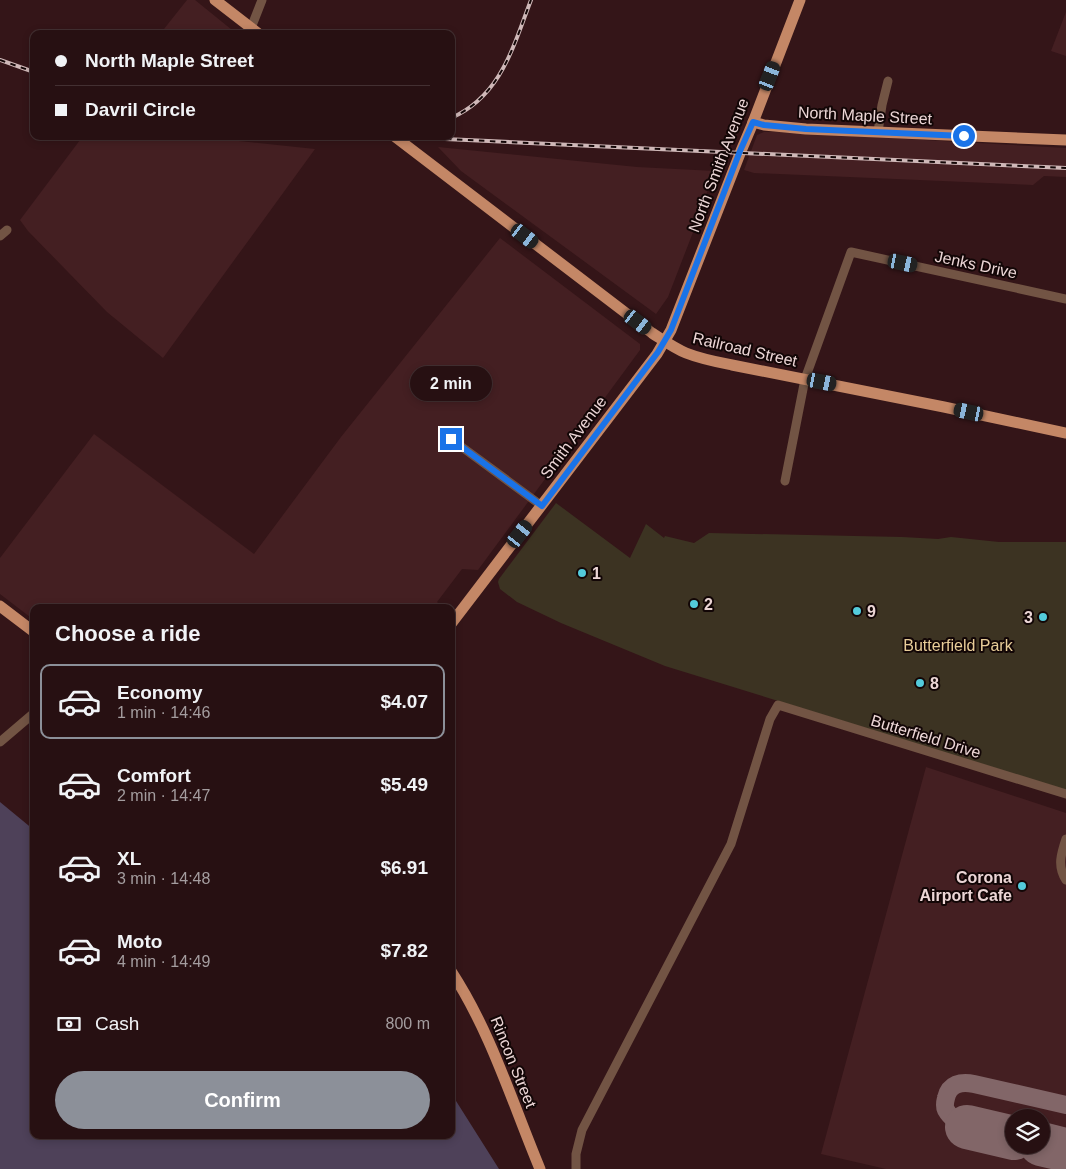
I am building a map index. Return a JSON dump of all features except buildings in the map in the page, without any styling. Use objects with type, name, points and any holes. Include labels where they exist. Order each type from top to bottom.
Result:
[{"type":"main road","points":[[215,0],[254,30]]},
{"type":"main road","name":"North Smith Avenue","points":[[664,341],[671,330],[800,0]]},
{"type":"main road","name":"North Maple Street","points":[[753,122],[772,126],[1066,140]]},
{"type":"main road","name":"Railroad Street","points":[[399,140],[642,325],[686,354],[702,359],[1066,433]]},
{"type":"main road","name":"Smith Avenue","points":[[455,619],[658,352],[664,341]]},
{"type":"main road","points":[[0,606],[30,629]]},
{"type":"main road","name":"Rincon Street","points":[[455,977],[466,993],[480,1021],[540,1169]]},
{"type":"street","points":[[255,30],[262,0]]},
{"type":"street","points":[[878,132],[888,80]]},
{"type":"street","name":"Jenks Drive","points":[[805,379],[851,252],[1066,299]]},
{"type":"street","points":[[784,481],[805,379]]},
{"type":"street","points":[[451,439],[542,506]]},
{"type":"street","name":"Butterfield Drive","points":[[576,1169],[576,1154],[582,1130],[731,844],[770,719],[778,706],[1066,794]]},
{"type":"street","points":[[0,742],[30,716]]},
{"type":"street","points":[[1066,839],[1060,866],[1066,880]]},
{"type":"shaded area","points":[[187,0],[195,0],[232,30],[163,30]]},
{"type":"shaded area","points":[[1066,12],[1066,56],[1051,51]]},
{"type":"shaded area","points":[[764,132],[1066,148],[1066,177],[1044,176],[1033,185],[754,173],[744,170],[757,135]]},
{"type":"shaded area","points":[[80,140],[229,140],[315,149],[163,358],[107,312],[28,231],[20,220]]},
{"type":"shaded area","points":[[438,147],[637,167],[715,171],[668,297],[656,314],[461,171]]},
{"type":"shaded area","points":[[500,238],[640,344],[640,350],[478,570],[462,569],[437,602],[439,604],[30,604],[30,617],[0,594],[0,558],[94,434],[254,554],[341,437]]},
{"type":"shaded area","points":[[926,767],[1066,813],[1066,1169],[886,1169],[821,1154]]},
{"type":"shaded area","points":[[0,802],[30,827],[30,1139],[455,1139],[455,1099],[499,1169],[0,1169]]},
{"type":"green space","name":"Butterfield Park","points":[[556,503],[630,558],[646,524],[664,538],[665,536],[694,543],[709,533],[938,539],[951,537],[999,542],[1066,542],[1066,790],[665,666],[561,623],[517,602],[500,589],[499,579]]},
{"type":"taxiway","points":[[967,1127],[953,1118],[945,1107],[950,1089],[960,1083],[974,1084],[1066,1105]]},
{"type":"runway","points":[[967,1127],[1005,1136]]},
{"type":"runway","points":[[1050,1146],[1066,1150]]},
{"type":"railway","points":[[455,116],[468,109],[494,83],[511,52],[531,0]]},
{"type":"railway","points":[[0,60],[30,71]]},
{"type":"railway","points":[[455,139],[1066,168]]},
{"type":"place","name":"1","points":[[582,573]]},
{"type":"place","name":"2","points":[[694,604]]},
{"type":"place","name":"9","points":[[857,611]]},
{"type":"place","name":"3","points":[[1043,617]]},
{"type":"place","name":"8","points":[[920,683]]},
{"type":"place","name":"Corona Airport Cafe","points":[[1022,886]]},
{"type":"route","points":[[451,439],[542,506],[658,352],[671,330],[753,122],[764,125],[806,129],[964,136]]}]
